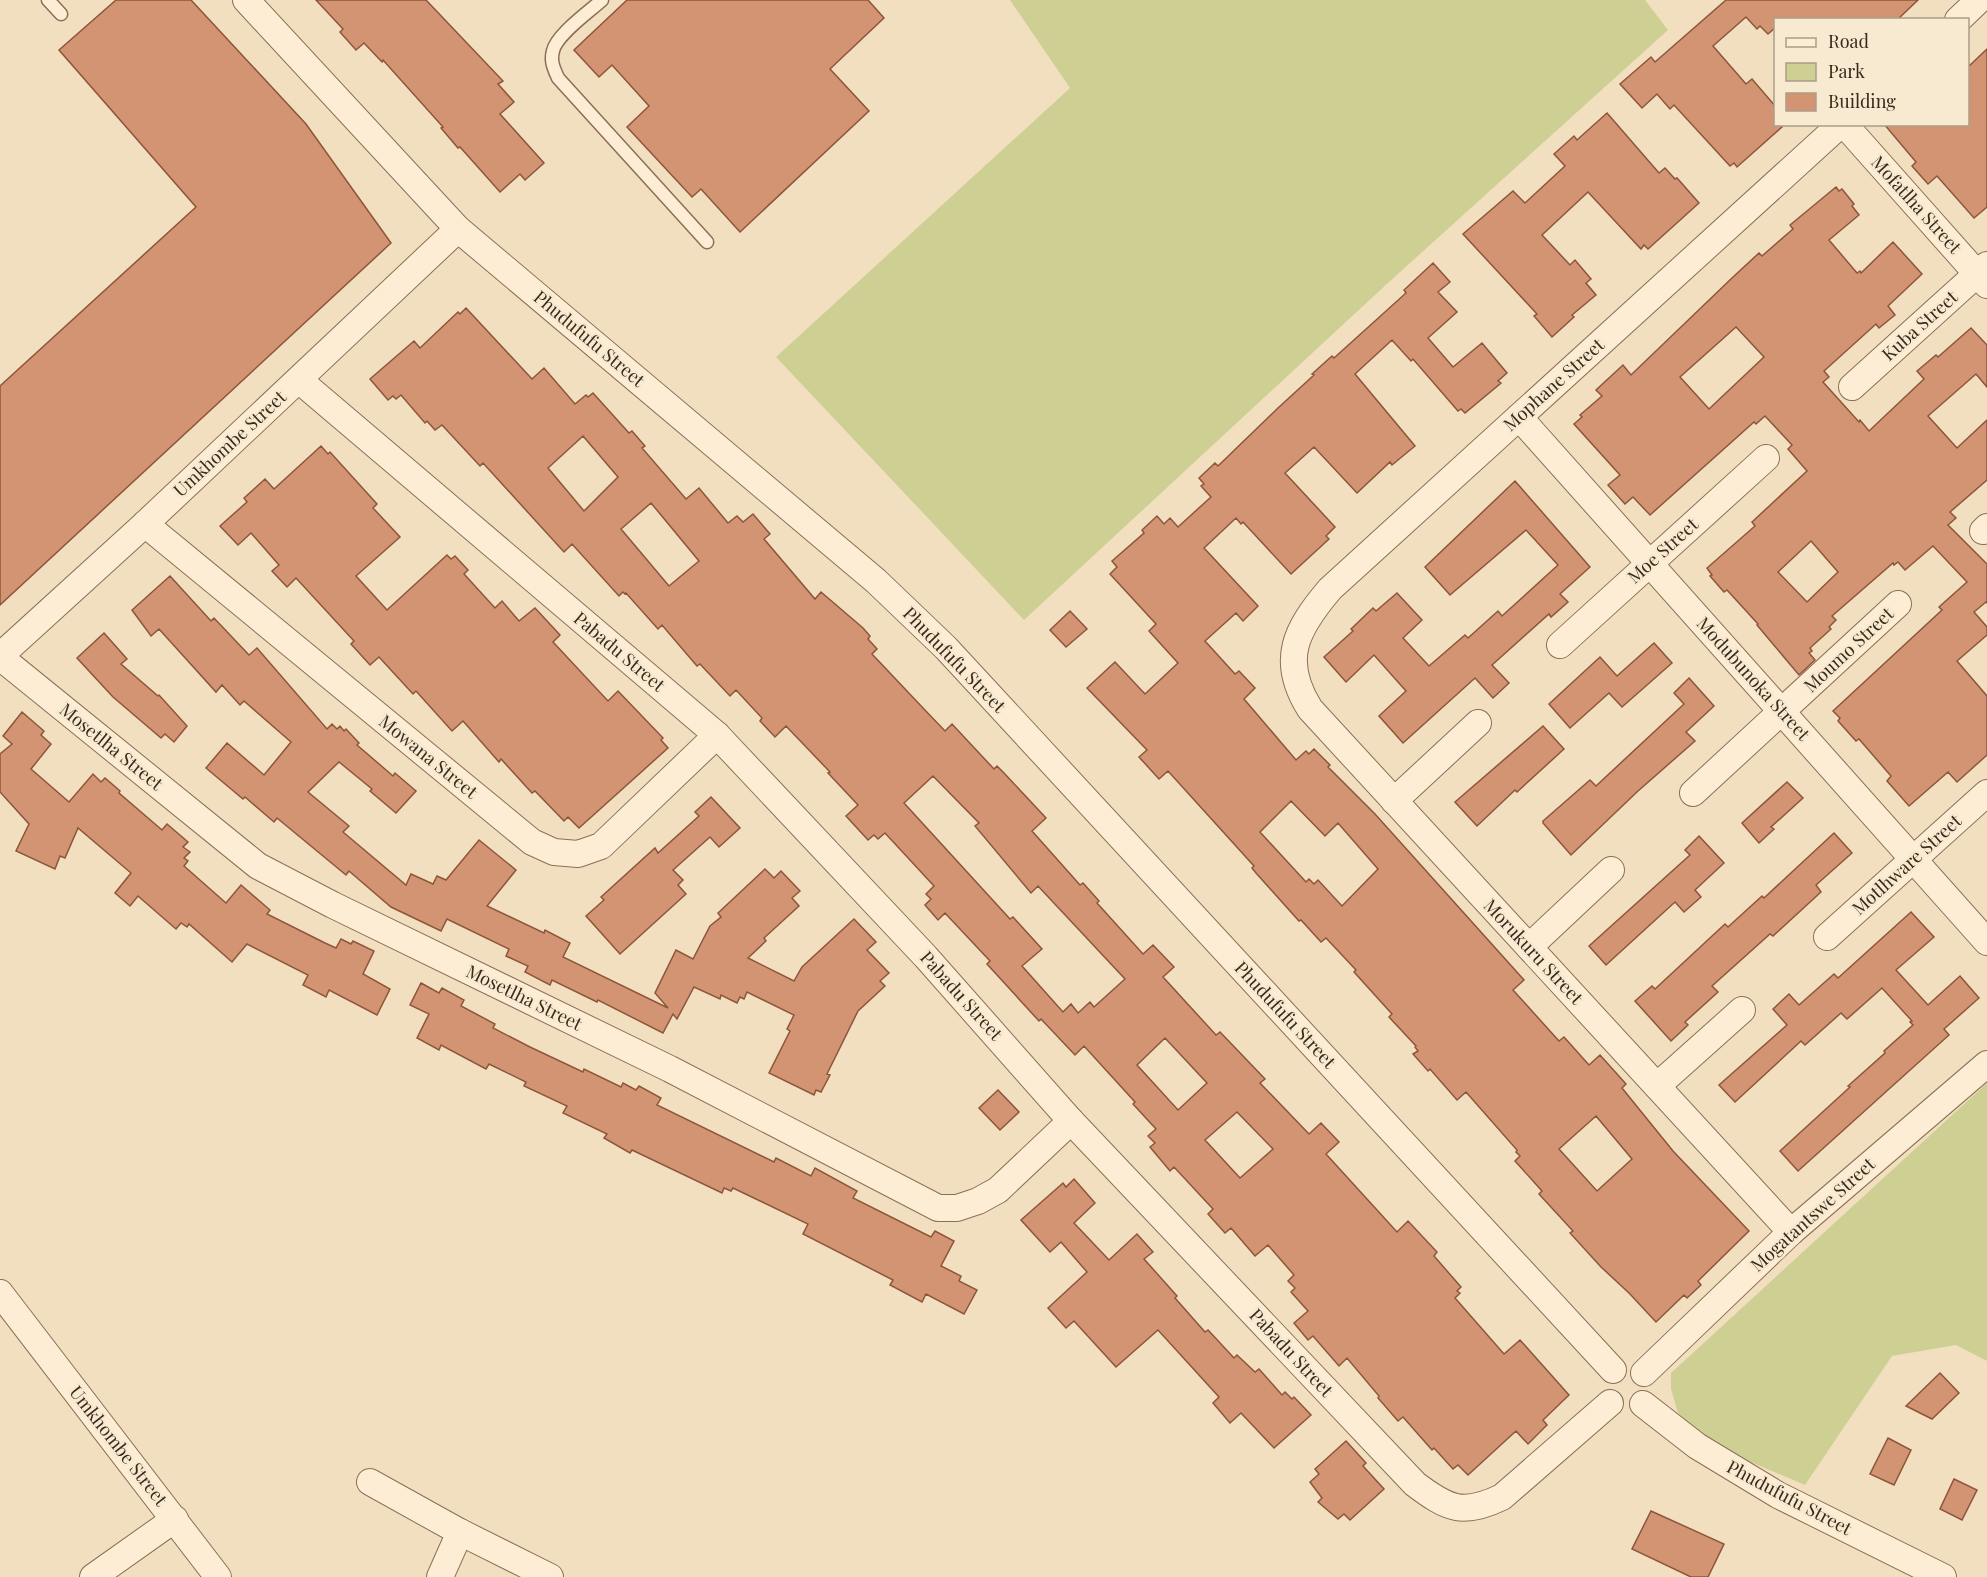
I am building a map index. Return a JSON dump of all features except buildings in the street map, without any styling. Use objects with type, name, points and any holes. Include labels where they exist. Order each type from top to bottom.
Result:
[{"type":"street","name":"Phudufufu Street","points":[[246,0],[458,229],[876,581],[946,648],[1612,1370]]},
{"type":"street","points":[[1960,18],[1980,0]]},
{"type":"street","name":"Mophane Street","points":[[1292,663],[1296,640],[1304,623],[1330,589],[1841,126]]},
{"type":"street","name":"Mofatlha Street","points":[[1845,126],[1984,275]]},
{"type":"street","name":"Umkhombe Street","points":[[0,657],[145,524],[458,229]]},
{"type":"street","name":"Kuba Street","points":[[1852,387],[1984,275]]},
{"type":"street","name":"Pabadu Street","points":[[299,380],[717,735],[926,957],[1071,1121],[1415,1484],[1437,1501],[1460,1508],[1481,1507],[1502,1497],[1610,1403]]},
{"type":"street","name":"Modubunoka Street","points":[[1519,417],[1987,942]]},
{"type":"street","name":"Moe Street","points":[[1560,645],[1766,458]]},
{"type":"street","name":"Mowana Street","points":[[145,524],[532,842],[554,852],[578,854],[601,846],[717,735]]},
{"type":"street","name":"Moumo Street","points":[[1693,793],[1898,604]]},
{"type":"street","name":"Mosetlha Street","points":[[0,657],[258,866],[333,905],[670,1069],[938,1208],[957,1208],[978,1201],[998,1190],[1071,1121]]},
{"type":"street","name":"Morukuru Street","points":[[1292,663],[1301,696],[1310,709],[1791,1232]]},
{"type":"street","points":[[1394,801],[1478,723]]},
{"type":"street","name":"Motlhware Street","points":[[1827,937],[1987,793]]},
{"type":"street","points":[[1529,947],[1611,870]]},
{"type":"street","points":[[1657,1086],[1742,1010]]},
{"type":"street","name":"Mogatantswe Street","points":[[1644,1373],[1791,1232],[1987,1064]]},
{"type":"street","name":"Umkhombe Street","points":[[0,1293],[174,1519],[93,1577]]},
{"type":"street","points":[[1627,1365],[1634,1366],[1644,1373],[1649,1383],[1649,1390],[1643,1404],[1630,1410],[1623,1410],[1610,1403],[1606,1396],[1605,1382],[1612,1370],[1627,1365]]},
{"type":"street","name":"Phudufufu Street","points":[[1643,1404],[1697,1446],[1779,1495],[1943,1577]]},
{"type":"street","points":[[370,1482],[460,1532],[550,1577]]},
{"type":"street","points":[[174,1519],[219,1577]]},
{"type":"street","points":[[440,1577],[460,1532]]},
{"type":"lane","points":[[48,0],[61,14]]},
{"type":"lane","points":[[602,0],[562,37],[553,49],[552,65],[558,78],[707,242]]},
{"type":"green space","points":[[1010,0],[1645,0],[1668,30],[1389,282],[1024,620],[776,357],[1070,88]]},
{"type":"green space","points":[[1987,1083],[1987,1361],[1956,1345],[1892,1356],[1805,1485],[1713,1446],[1678,1413],[1671,1389],[1671,1373]]}]
